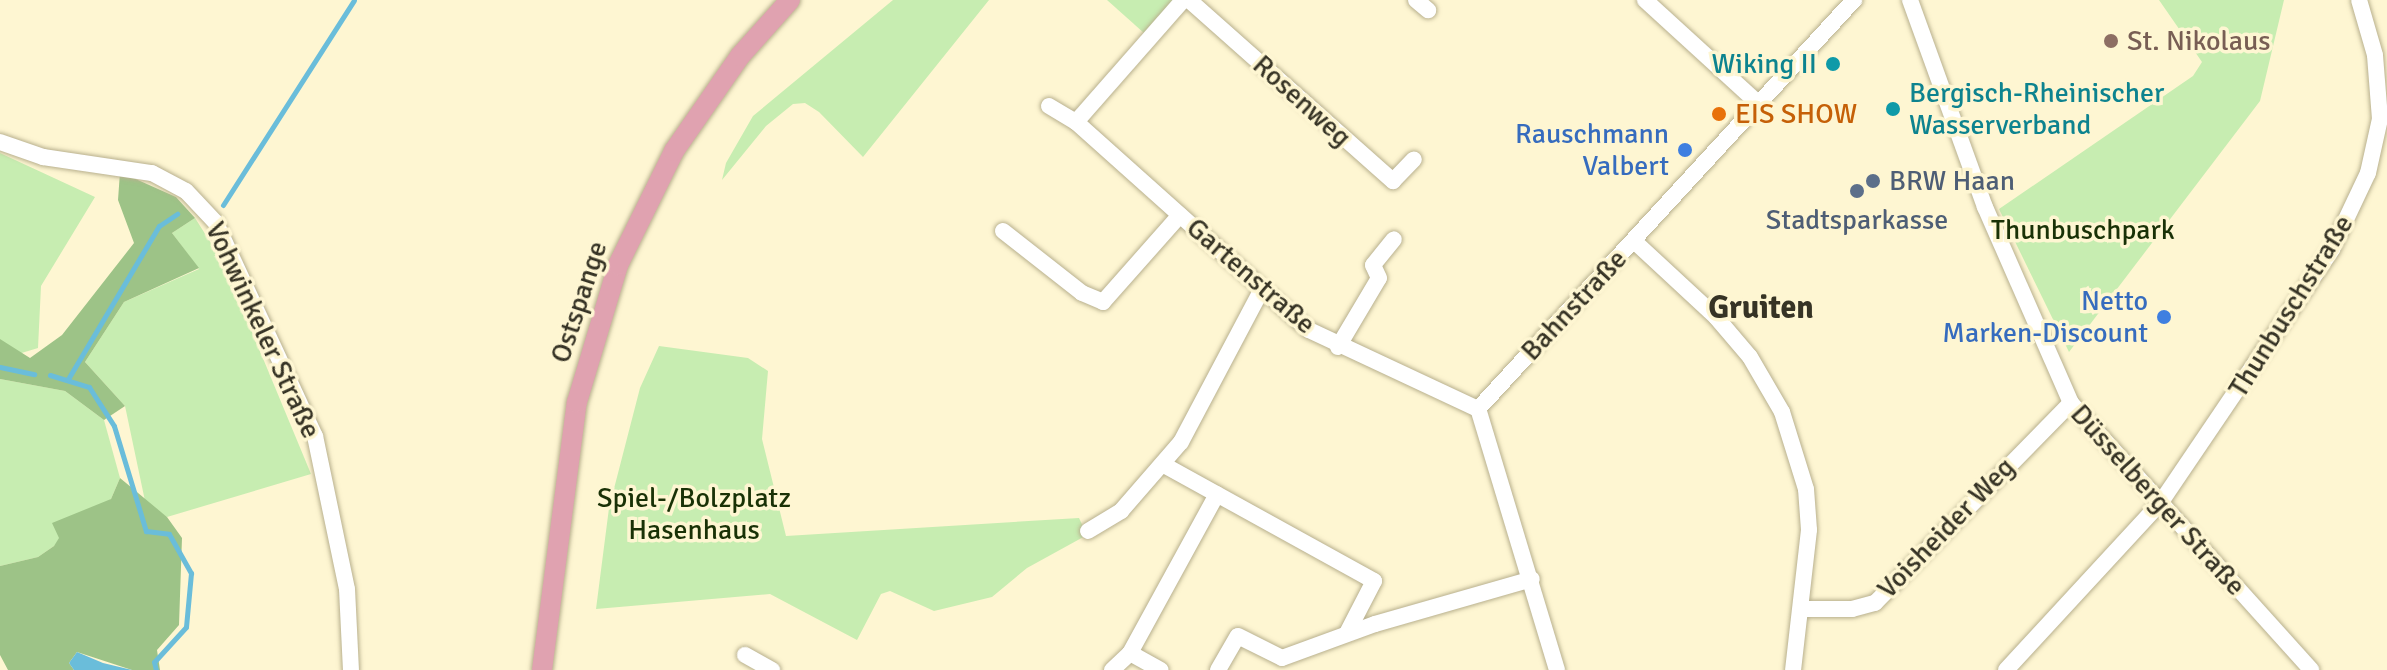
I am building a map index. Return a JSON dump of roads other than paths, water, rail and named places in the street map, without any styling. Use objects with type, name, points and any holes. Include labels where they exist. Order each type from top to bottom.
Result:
[{"type":"main road","name":"Ostspange","points":[[542,670],[577,402],[618,265],[653,189],[696,117],[790,0]]},
{"type":"street","points":[[1076,122],[1186,0]]},
{"type":"street","name":"Rosenweg","points":[[1186,0],[1393,181],[1414,159]]},
{"type":"street","points":[[1645,0],[1759,104]]},
{"type":"street","name":"Bahnstraße","points":[[1478,409],[1854,0]]},
{"type":"street","name":"Düsselberger Straße","points":[[1910,0],[1985,207],[2071,403],[2311,670]]},
{"type":"street","name":"Thunbuschstraße","points":[[2006,670],[2161,502],[2317,274],[2368,173],[2376,148],[2380,93],[2372,39],[2359,0]]},
{"type":"street","name":"Gartenstraße","points":[[1049,106],[1076,122],[1309,330],[1338,347],[1478,409]]},
{"type":"street","name":"Vohwinkeler Straße","points":[[0,142],[43,157],[152,173],[186,191],[216,223],[315,436],[347,589],[351,670]]},
{"type":"street","points":[[1003,231],[1082,293],[1103,302],[1180,215]]},
{"type":"street","points":[[1338,347],[1379,278],[1373,265],[1394,239]]},
{"type":"street","points":[[1634,241],[1716,317],[1750,357],[1782,412],[1806,489],[1809,530],[1793,670]]},
{"type":"street","points":[[1088,531],[1121,511],[1164,465],[1262,289]]},
{"type":"street","name":"Voisheider Weg","points":[[1802,609],[1852,609],[1875,603],[2071,403]]},
{"type":"street","points":[[1478,409],[1532,579],[1557,670]]},
{"type":"street","points":[[1164,465],[1374,581],[1347,633]]},
{"type":"street","points":[[1112,670],[1130,653],[1217,494]]},
{"type":"street","points":[[1218,670],[1238,636],[1282,658],[1347,633],[1532,579]]},
{"type":"street","points":[[1130,653],[1161,670]]},
{"type":"street","points":[[745,655],[772,670]]},
{"type":"water","points":[[77,652],[132,670],[74,670],[69,663]]},
{"type":"waterway","points":[[223,205],[354,0]]},
{"type":"waterway","points":[[68,379],[159,226],[177,214]]},
{"type":"waterway","points":[[0,367],[34,374]]},
{"type":"waterway","points":[[50,375],[89,387],[114,426],[146,531],[169,534],[191,573],[186,627],[154,662],[156,670]]},
{"type":"place","name":"St. Nikolaus","points":[[2111,41]]},
{"type":"place","name":"Wiking II","points":[[1833,64]]},
{"type":"place","name":"Bergisch-Rheinischer Wasserverband","points":[[1893,109]]},
{"type":"place","name":"EIS SHOW","points":[[1719,114]]},
{"type":"place","name":"Rauschmann Valbert","points":[[1685,150]]},
{"type":"place","name":"BRW Haan","points":[[1873,181]]},
{"type":"place","name":"Stadtsparkasse","points":[[1857,191]]},
{"type":"place","name":"Netto Marken-Discount","points":[[2164,317]]},
{"type":"district","name":"Gruiten","points":[[1761,308]]},
{"type":"park label","name":"Thunbuschpark","points":[[2083,230]]},
{"type":"park label","name":"Spiel-/Bolzplatz Hasenhaus","points":[[694,514]]}]
